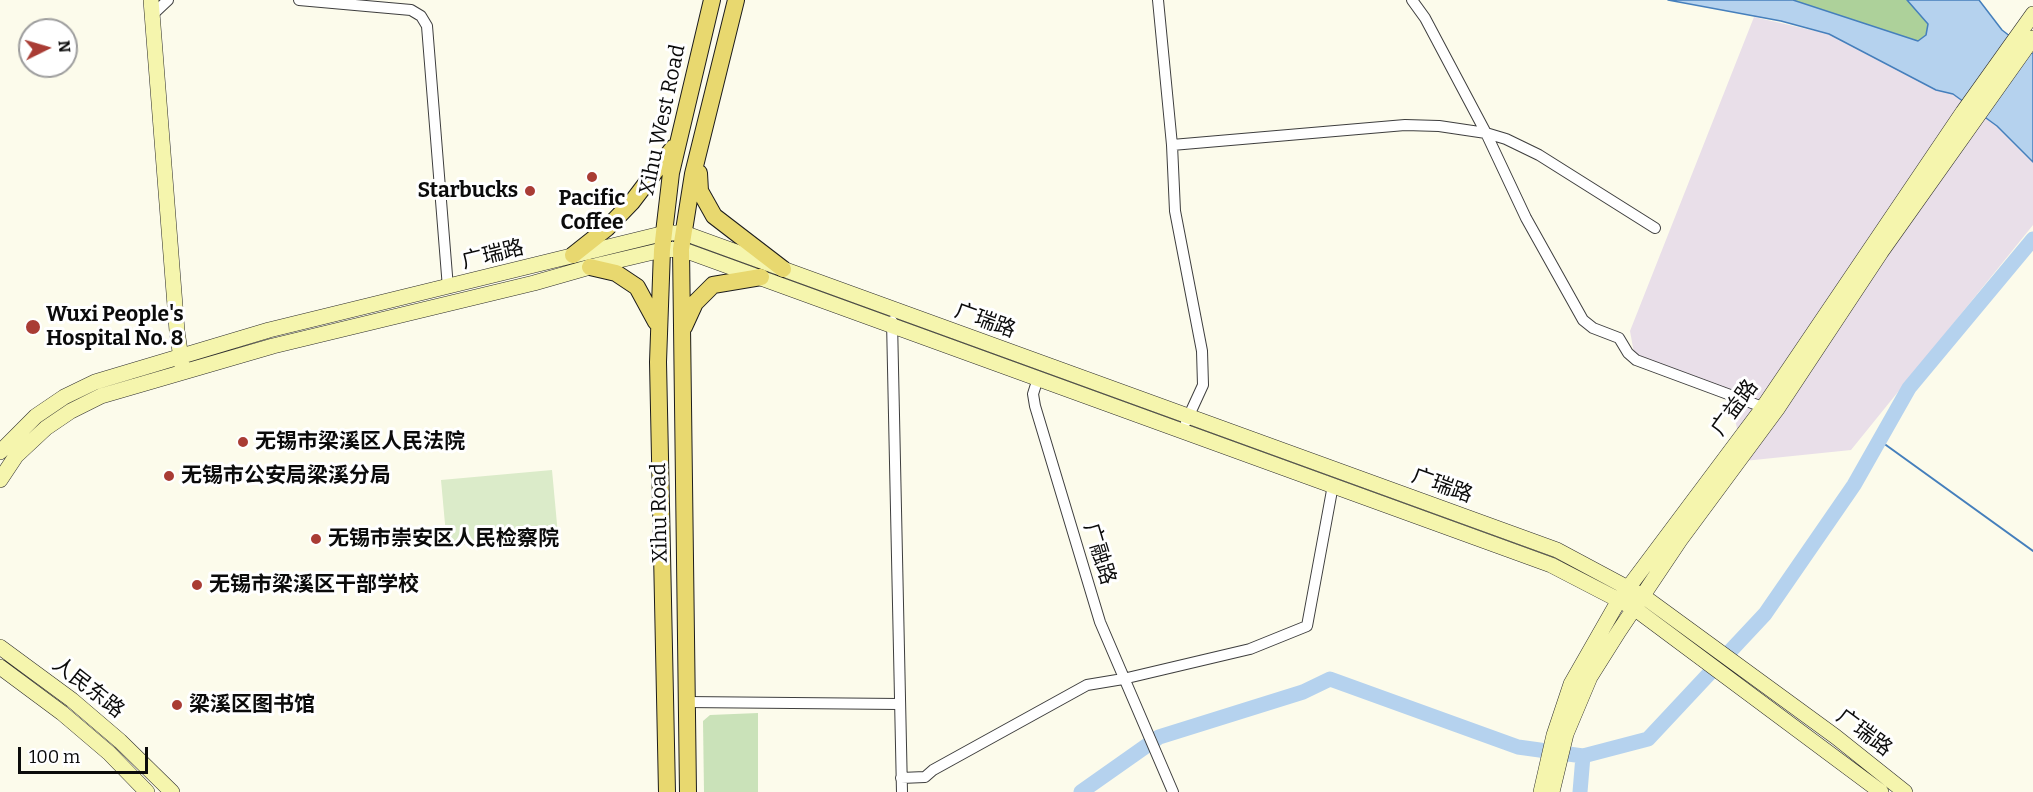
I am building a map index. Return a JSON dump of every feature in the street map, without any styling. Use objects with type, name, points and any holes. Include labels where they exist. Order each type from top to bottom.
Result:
[{"type":"main road","name":"Xihu West Road","points":[[662,250],[671,173],[712,0]]},
{"type":"main road","name":"Xihu West Road","points":[[682,241],[698,154],[736,0]]},
{"type":"main road","points":[[152,7],[182,364]]},
{"type":"main road","points":[[1968,117],[2032,15]]},
{"type":"main road","points":[[1968,117],[2033,38]]},
{"type":"main road","name":"广益路","points":[[1560,734],[1590,677],[1638,602],[1769,409],[1881,252],[1968,117]]},
{"type":"main road","points":[[573,255],[607,228],[632,202],[679,140]]},
{"type":"main road","points":[[698,154],[700,191],[714,216],[783,269]]},
{"type":"main road","name":"广瑞路","points":[[0,480],[16,456],[46,428],[71,411],[101,396],[269,330],[448,288],[664,233],[761,278],[1038,378],[1185,423],[1557,550],[1638,602],[1694,644],[1742,688],[1881,792]]},
{"type":"main road","name":"广瑞路","points":[[1,447],[36,416],[63,397],[95,382],[273,346],[534,283],[662,250],[682,241],[783,269],[892,309],[1185,423],[1333,484],[1623,593]]},
{"type":"main road","name":"Xihu Road","points":[[682,241],[680,336],[688,792]]},
{"type":"main road","name":"Xihu Road","points":[[662,250],[658,327],[667,792]]},
{"type":"main road","points":[[590,267],[616,273],[637,288],[652,310],[658,327]]},
{"type":"main road","points":[[680,336],[702,293],[713,285],[728,280],[761,278]]},
{"type":"main road","name":"广益路","points":[[1560,734],[1571,684],[1623,593],[1769,409]]},
{"type":"main road","name":"广瑞路","points":[[1694,644],[1752,677],[1905,792]]},
{"type":"main road","name":"人民东路","points":[[0,647],[88,713],[172,792]]},
{"type":"main road","name":"人民东路","points":[[0,668],[78,726],[109,753],[147,792]]},
{"type":"main road","points":[[1541,792],[1550,782],[1560,734]]},
{"type":"street","points":[[152,7],[168,0]]},
{"type":"street","points":[[299,0],[411,10],[421,16],[427,26],[448,288]]},
{"type":"street","points":[[1158,0],[1172,145],[1174,211],[1202,351],[1203,384],[1185,423]]},
{"type":"street","points":[[1412,0],[1425,18],[1486,133],[1526,218],[1583,320],[1593,328],[1619,338],[1628,353],[1636,360],[1769,409]]},
{"type":"street","points":[[1172,145],[1405,125],[1439,126],[1486,133],[1506,139],[1539,155],[1655,228]]},
{"type":"street","points":[[892,309],[902,792]]},
{"type":"street","name":"广融路","points":[[1038,378],[1033,394],[1035,406],[1100,622],[1154,753],[1173,792]]},
{"type":"street","points":[[901,778],[925,777],[933,770],[1088,685],[1123,680],[1250,649],[1307,626],[1333,484]]},
{"type":"street","points":[[686,702],[899,704]]},
{"type":"shaded area","points":[[1754,17],[1829,34],[1936,90],[1953,94],[1997,126],[2033,162],[2033,225],[1851,450],[1744,461],[1730,396],[1634,353],[1630,331]]},
{"type":"green space","points":[[1793,0],[1907,0],[1928,24],[1926,35],[1918,41]]},
{"type":"green space","points":[[552,470],[558,535],[447,546],[441,480]]},
{"type":"green space","points":[[758,713],[758,792],[704,792],[703,721],[710,715]]},
{"type":"water","points":[[1668,0],[1793,0],[1918,41],[1926,35],[1928,24],[1907,0],[1979,0],[2002,30],[2033,54],[2033,162],[1997,126],[1953,94],[1936,90],[1829,34],[1781,21]]},
{"type":"waterway","points":[[1081,792],[1159,737],[1303,692],[1330,679],[1518,747],[1583,756],[1648,739],[1765,614],[1854,485],[1909,388],[2033,239]]},
{"type":"waterway","points":[[1879,440],[2033,551]]},
{"type":"waterway","points":[[1580,792],[1583,756]]},
{"type":"place","name":"Pacific Coffee","points":[[592,177]]},
{"type":"place","name":"Starbucks","points":[[530,191]]},
{"type":"place","name":"Wuxi People's Hospital No. 8","points":[[33,327]]},
{"type":"place","name":"无锡市梁溪区人民法院","points":[[243,442]]},
{"type":"place","name":"无锡市公安局梁溪分局","points":[[169,476]]},
{"type":"place","name":"无锡市崇安区人民检察院","points":[[316,539]]},
{"type":"place","name":"无锡市梁溪区干部学校","points":[[197,585]]},
{"type":"place","name":"梁溪区图书馆","points":[[177,705]]}]
